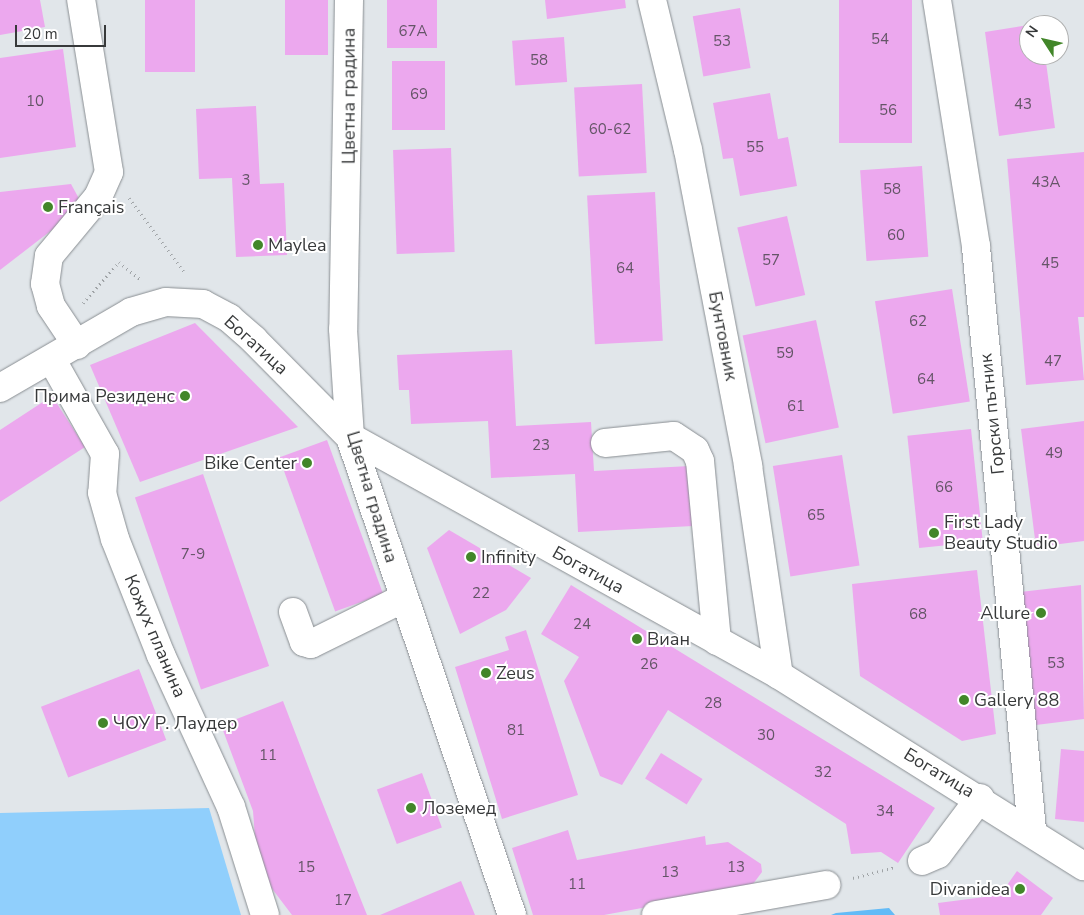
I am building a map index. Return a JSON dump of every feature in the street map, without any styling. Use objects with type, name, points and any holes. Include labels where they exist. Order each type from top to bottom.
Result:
[{"type":"street","points":[[77,344],[51,306],[44,284],[48,256],[98,196],[109,172],[81,0]]},
{"type":"street","name":"Цветна градина","points":[[349,0],[343,329],[350,437],[512,915]]},
{"type":"street","name":"Бунтовник","points":[[652,0],[688,150],[748,466],[779,675]]},
{"type":"street","name":"Горски пътник","points":[[937,0],[976,247],[1032,830]]},
{"type":"street","name":"Богатица","points":[[0,388],[52,360],[131,312],[166,302],[203,304],[229,318],[254,340],[350,437],[779,675],[1032,830],[1084,866]]},
{"type":"street","name":"Кожух планина","points":[[52,360],[105,454],[102,493],[114,539],[161,655],[231,807],[265,915]]},
{"type":"street","points":[[605,443],[674,436],[695,450],[700,461],[716,641]]},
{"type":"street","points":[[294,612],[304,642],[311,644],[404,598]]},
{"type":"street","points":[[912,863],[938,854],[980,798]]},
{"type":"street","points":[[656,915],[826,885]]},
{"type":"path","points":[[109,172],[176,256],[203,304]]},
{"type":"path","points":[[826,885],[912,863]]},
{"type":"shaded area","points":[[209,808],[241,915],[0,915],[0,813]]},
{"type":"shaded area","points":[[889,908],[895,915],[831,915],[836,913]]},
{"type":"building","points":[[0,0],[40,0],[45,27],[0,35]]},
{"type":"building","points":[[145,0],[195,0],[195,72],[145,72]]},
{"type":"building","points":[[285,0],[328,0],[328,55],[285,55]]},
{"type":"building","points":[[387,0],[437,0],[437,48],[387,48]]},
{"type":"building","points":[[545,0],[625,0],[626,8],[547,19]]},
{"type":"building","points":[[839,0],[912,0],[912,143],[839,143]]},
{"type":"building","points":[[740,8],[751,68],[703,76],[693,16]]},
{"type":"building","points":[[1019,27],[1019,65],[1046,65],[1055,128],[999,136],[985,32]]},
{"type":"building","points":[[564,37],[567,82],[515,86],[512,41]]},
{"type":"building","points":[[63,49],[76,147],[0,158],[0,58]]},
{"type":"building","points":[[392,61],[445,61],[445,130],[392,130]]},
{"type":"building","points":[[642,84],[647,173],[579,176],[574,88]]},
{"type":"building","points":[[770,93],[778,139],[788,137],[797,186],[740,196],[733,158],[723,159],[713,103]]},
{"type":"building","points":[[256,106],[260,184],[284,183],[287,255],[236,257],[232,178],[199,179],[196,109]]},
{"type":"building","points":[[451,148],[455,252],[397,254],[393,150]]},
{"type":"building","points":[[1084,152],[1084,317],[1078,317],[1084,380],[1026,385],[1007,159]]},
{"type":"building","points":[[922,166],[928,257],[866,261],[860,170]]},
{"type":"building","points":[[71,184],[83,206],[0,270],[0,192]]},
{"type":"building","points":[[655,192],[663,341],[595,344],[587,196]]},
{"type":"building","points":[[787,216],[805,295],[756,306],[737,227]]},
{"type":"building","points":[[952,289],[970,402],[893,414],[875,301]]},
{"type":"building","points":[[816,320],[839,428],[766,443],[743,336]]},
{"type":"building","name":"Прима Резиденс","points":[[195,323],[298,427],[140,482],[90,365]]},
{"type":"building","points":[[512,350],[516,426],[591,422],[594,471],[690,466],[693,526],[578,532],[575,474],[491,478],[488,421],[411,424],[409,390],[399,390],[397,355]]},
{"type":"building","points":[[52,396],[85,447],[0,502],[0,430]]},
{"type":"building","points":[[1084,421],[1084,541],[1036,547],[1021,429]]},
{"type":"building","points":[[971,429],[983,541],[919,548],[907,436]]},
{"type":"building","points":[[327,440],[383,594],[335,612],[279,457]]},
{"type":"building","points":[[842,455],[860,566],[790,577],[773,466]]},
{"type":"building","points":[[203,474],[269,666],[201,689],[135,497]]},
{"type":"building","points":[[449,530],[531,578],[506,610],[460,634],[427,548]]},
{"type":"building","points":[[977,570],[996,734],[962,741],[860,676],[852,584]]},
{"type":"building","points":[[571,585],[935,808],[898,863],[881,852],[851,854],[846,824],[668,710],[622,785],[600,776],[564,681],[579,657],[541,634]]},
{"type":"building","points":[[1081,585],[1084,719],[1036,725],[1020,592]]},
{"type":"building","points":[[526,630],[578,795],[502,819],[455,667],[509,650],[505,637]]},
{"type":"building","name":"ЧОУ Р. Лаудер","points":[[139,669],[166,740],[68,778],[41,707]]},
{"type":"building","points":[[283,701],[367,915],[292,915],[270,886],[256,850],[253,811],[221,725]]},
{"type":"building","points":[[1061,749],[1084,751],[1084,822],[1055,819]]},
{"type":"building","points":[[661,753],[703,779],[687,804],[645,778]]},
{"type":"building","points":[[422,773],[442,828],[397,844],[377,789]]},
{"type":"building","points":[[568,830],[577,860],[705,836],[706,845],[728,842],[761,864],[762,872],[750,888],[604,915],[533,915],[512,848]]},
{"type":"building","points":[[1017,871],[1053,898],[1041,915],[940,915],[938,903],[1000,895]]},
{"type":"building","points":[[461,881],[475,915],[380,915]]},
{"type":"place","name":"Français","points":[[48,207]]},
{"type":"place","name":"Maylea","points":[[258,245]]},
{"type":"place","name":"Прима Резиденс","points":[[185,396]]},
{"type":"place","name":"Bike Center","points":[[307,463]]},
{"type":"place","name":"First Lady Beauty Studio","points":[[934,533]]},
{"type":"place","name":"Infinity","points":[[471,557]]},
{"type":"place","name":"Allure","points":[[1041,613]]},
{"type":"place","name":"Виан","points":[[637,639]]},
{"type":"place","name":"Zeus","points":[[486,673]]},
{"type":"place","name":"Gallery 88","points":[[964,700]]},
{"type":"place","name":"ЧОУ Р. Лаудер","points":[[103,723]]},
{"type":"place","name":"Лоземед","points":[[411,808]]},
{"type":"place","name":"Divanidea","points":[[1020,889]]}]
